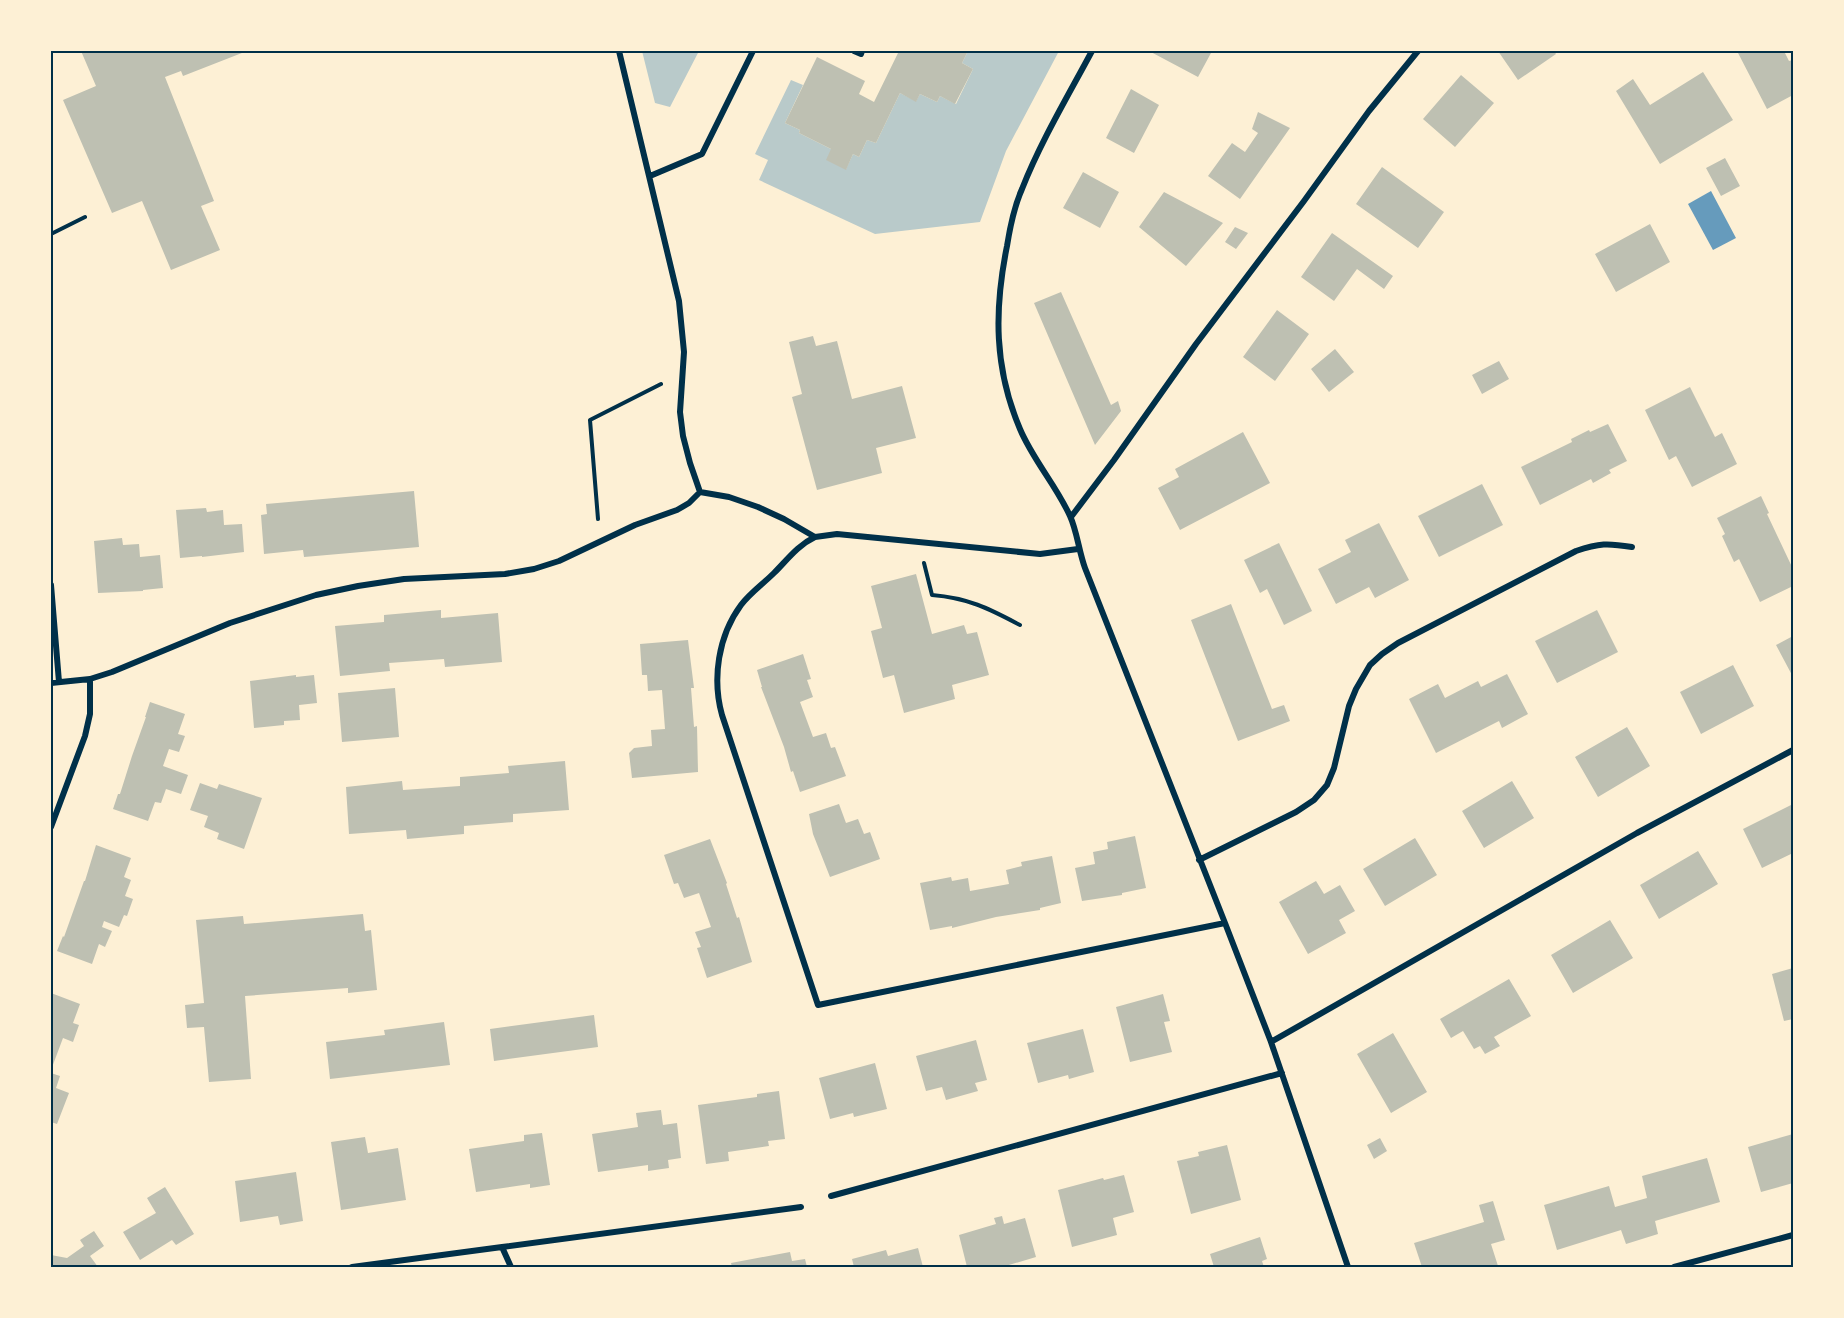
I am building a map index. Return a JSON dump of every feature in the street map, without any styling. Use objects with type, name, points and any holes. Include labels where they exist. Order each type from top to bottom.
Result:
[{"type":"street","points":[[619,51],[679,301],[684,352],[680,412],[683,436],[700,492]]},
{"type":"street","points":[[650,176],[702,154],[753,51]]},
{"type":"street","points":[[854,51],[861,54],[862,51]]},
{"type":"street","points":[[1092,51],[1021,190],[1010,230],[998,295],[997,330],[1002,368],[1011,403],[1026,443],[1071,517],[1078,549],[1282,1073],[1348,1267]]},
{"type":"street","points":[[1071,517],[1369,111],[1418,51]]},
{"type":"street","points":[[700,492],[729,497],[758,507],[815,537]]},
{"type":"street","points":[[51,683],[90,679],[112,672],[230,623],[316,595],[404,579],[505,574],[559,561],[635,525],[677,510],[689,503],[700,492]]},
{"type":"street","points":[[1078,549],[1040,554],[837,534],[815,537],[793,552],[741,605],[728,630],[720,657],[718,701],[818,1005],[1225,923]]},
{"type":"street","points":[[1199,860],[1296,812],[1314,800],[1327,785],[1334,768],[1349,706],[1361,678],[1370,665],[1398,643],[1576,551],[1596,544],[1632,547]]},
{"type":"street","points":[[51,585],[59,682]]},
{"type":"street","points":[[51,827],[85,736],[90,714],[90,679]]},
{"type":"street","points":[[1270,1042],[1627,839],[1793,750]]},
{"type":"street","points":[[831,1196],[1282,1073]]},
{"type":"street","points":[[352,1267],[801,1207]]},
{"type":"street","points":[[1674,1267],[1793,1235]]},
{"type":"street","points":[[502,1247],[511,1267]]},
{"type":"path","points":[[51,234],[85,218]]},
{"type":"path","points":[[599,542],[590,420],[683,373]]},
{"type":"path","points":[[919,541],[932,596],[954,597],[971,602],[1020,625]]},
{"type":"shaded area","points":[[642,51],[699,51],[670,107],[655,103]]},
{"type":"shaded area","points":[[968,51],[1059,51],[1006,151],[980,222],[875,234],[759,180],[768,160],[755,154],[791,80],[803,85],[785,123],[800,130],[799,133],[831,149],[846,169],[853,154],[859,157],[867,140],[876,143],[900,93],[916,101],[920,94],[937,102],[940,96],[956,104],[973,69],[962,63]]},
{"type":"water","points":[[1711,191],[1736,238],[1713,250],[1688,204]]},
{"type":"building","points":[[81,51],[247,51],[183,76],[181,71],[165,77],[214,201],[201,206],[220,250],[171,270],[142,201],[112,213],[63,100],[96,86]]},
{"type":"building","points":[[899,51],[968,51],[962,63],[973,69],[955,104],[940,96],[937,102],[920,94],[916,102],[900,93],[876,143],[867,140],[859,157],[853,154],[846,170],[826,160],[831,149],[799,133],[800,130],[785,123],[817,57],[865,81],[859,94],[874,102]]},
{"type":"building","points":[[1149,51],[1208,51],[1211,53],[1198,77]]},
{"type":"building","points":[[1498,51],[1554,51],[1556,54],[1518,80]]},
{"type":"building","points":[[1737,51],[1784,51],[1789,61],[1793,60],[1793,95],[1767,109]]},
{"type":"building","points":[[1703,72],[1733,120],[1660,164],[1616,91],[1633,79],[1650,105]]},
{"type":"building","points":[[1461,75],[1494,103],[1455,147],[1423,119]]},
{"type":"building","points":[[1131,89],[1159,105],[1134,153],[1106,138]]},
{"type":"building","points":[[1258,112],[1290,128],[1240,199],[1208,176],[1232,143],[1245,152],[1258,133],[1252,129]]},
{"type":"building","points":[[1725,158],[1740,186],[1721,196],[1706,168]]},
{"type":"building","points":[[1382,167],[1444,212],[1418,248],[1356,204]]},
{"type":"building","points":[[1083,172],[1119,192],[1100,228],[1063,208]]},
{"type":"building","points":[[1164,192],[1223,223],[1186,266],[1139,227]]},
{"type":"building","points":[[1650,224],[1670,262],[1616,292],[1595,254]]},
{"type":"building","points":[[1235,227],[1248,233],[1236,249],[1225,242]]},
{"type":"building","points":[[1332,233],[1393,276],[1384,289],[1357,269],[1334,301],[1301,277]]},
{"type":"building","points":[[1061,292],[1111,405],[1118,401],[1121,411],[1095,445],[1034,303]]},
{"type":"building","points":[[1277,310],[1309,334],[1275,381],[1243,357]]},
{"type":"building","points":[[813,336],[816,346],[837,341],[852,399],[902,386],[916,438],[876,448],[882,473],[817,490],[792,397],[802,394],[789,342]]},
{"type":"building","points":[[1335,349],[1354,372],[1329,392],[1311,369]]},
{"type":"building","points":[[1499,361],[1509,379],[1482,394],[1472,375]]},
{"type":"building","points":[[1690,387],[1715,437],[1722,433],[1737,464],[1692,487],[1676,456],[1669,460],[1645,410]]},
{"type":"building","points":[[1608,424],[1627,461],[1609,470],[1611,473],[1593,483],[1591,479],[1540,505],[1521,467],[1572,442],[1571,439],[1589,430],[1590,432]]},
{"type":"building","points":[[1243,432],[1270,483],[1180,530],[1158,488],[1179,477],[1175,469]]},
{"type":"building","points":[[1482,484],[1503,525],[1439,557],[1418,516]]},
{"type":"building","points":[[414,491],[419,547],[304,557],[303,550],[264,554],[261,515],[267,514],[266,504]]},
{"type":"building","points":[[1761,496],[1793,569],[1793,586],[1760,602],[1739,559],[1734,562],[1722,536],[1725,534],[1717,518]]},
{"type":"building","points":[[206,508],[207,512],[223,510],[224,525],[242,524],[244,552],[180,558],[176,510]]},
{"type":"building","points":[[1379,523],[1409,580],[1375,598],[1369,587],[1336,604],[1318,569],[1351,552],[1345,540]]},
{"type":"building","points":[[122,538],[123,545],[139,544],[140,557],[160,555],[163,588],[98,593],[94,541]]},
{"type":"building","points":[[1279,543],[1312,611],[1284,625],[1267,589],[1260,593],[1244,560]]},
{"type":"building","points":[[916,574],[932,634],[964,625],[967,634],[977,632],[989,675],[952,685],[955,699],[904,713],[894,675],[883,678],[871,631],[882,628],[871,586]]},
{"type":"building","points":[[1231,604],[1272,709],[1284,705],[1290,721],[1238,741],[1191,620]]},
{"type":"building","points":[[441,610],[441,618],[498,613],[502,662],[445,667],[444,659],[389,663],[390,671],[340,676],[335,626],[384,622],[384,615]]},
{"type":"building","points":[[1597,610],[1618,652],[1557,683],[1535,641]]},
{"type":"building","points":[[1793,636],[1793,677],[1776,645]]},
{"type":"building","points":[[688,640],[694,688],[691,688],[694,727],[697,726],[698,772],[632,778],[629,753],[634,748],[652,746],[651,730],[665,729],[662,690],[648,691],[647,675],[642,675],[640,644]]},
{"type":"building","points":[[803,654],[811,679],[807,680],[813,697],[800,702],[813,737],[826,733],[831,748],[835,747],[846,776],[800,792],[761,687],[757,670]]},
{"type":"building","points":[[1733,665],[1754,706],[1701,734],[1680,692]]},
{"type":"building","points":[[1507,674],[1528,714],[1502,728],[1499,721],[1436,753],[1409,699],[1438,684],[1445,698],[1478,681],[1481,687]]},
{"type":"building","points":[[296,675],[296,677],[314,675],[317,703],[299,705],[300,720],[284,721],[284,725],[254,728],[250,681]]},
{"type":"building","points":[[395,688],[399,737],[342,742],[338,693]]},
{"type":"building","points":[[150,702],[185,714],[178,734],[185,736],[179,752],[169,749],[163,766],[188,775],[181,794],[166,789],[161,803],[155,802],[148,821],[113,809]]},
{"type":"building","points":[[1627,727],[1650,766],[1598,797],[1575,757]]},
{"type":"building","points":[[565,761],[569,810],[513,814],[513,822],[464,826],[464,834],[407,839],[406,830],[349,834],[346,787],[402,781],[403,790],[460,786],[460,777],[509,773],[508,766]]},
{"type":"building","points":[[1512,781],[1534,818],[1484,848],[1462,811]]},
{"type":"building","points":[[200,783],[217,789],[219,784],[262,798],[244,849],[217,839],[219,833],[204,827],[208,816],[190,810]]},
{"type":"building","points":[[839,804],[846,823],[858,819],[864,834],[870,832],[880,859],[830,877],[813,834],[809,814]]},
{"type":"building","points":[[1793,804],[1793,853],[1762,868],[1743,829]]},
{"type":"building","points":[[1135,836],[1146,888],[1122,893],[1122,895],[1082,901],[1075,868],[1095,864],[1093,852],[1108,849],[1107,842]]},
{"type":"building","points":[[1415,838],[1437,875],[1385,906],[1363,869]]},
{"type":"building","points":[[710,839],[727,883],[737,918],[739,917],[752,962],[707,978],[697,948],[701,947],[695,932],[711,927],[699,893],[684,898],[678,883],[674,884],[664,855]]},
{"type":"building","points":[[96,845],[131,858],[124,877],[131,880],[125,896],[133,899],[127,916],[124,915],[119,927],[104,921],[102,927],[112,931],[105,947],[99,944],[92,964],[57,951],[85,881]]},
{"type":"building","points":[[1698,851],[1718,884],[1659,919],[1640,885]]},
{"type":"building","points":[[1052,856],[1061,903],[1040,908],[1040,910],[996,917],[952,928],[952,926],[930,930],[920,883],[951,877],[952,881],[968,878],[970,891],[1009,884],[1006,870],[1022,866],[1021,862]]},
{"type":"building","points":[[1316,881],[1324,894],[1340,885],[1355,911],[1339,920],[1346,933],[1308,954],[1279,902]]},
{"type":"building","points":[[363,914],[365,931],[371,930],[377,990],[348,993],[348,988],[245,996],[251,1079],[209,1082],[204,1027],[187,1028],[185,1005],[204,1003],[196,920],[243,916],[244,924]]},
{"type":"building","points":[[1610,920],[1633,958],[1573,993],[1551,955]]},
{"type":"building","points":[[1793,968],[1793,1019],[1784,1021],[1772,974]]},
{"type":"building","points":[[1509,979],[1531,1016],[1494,1037],[1500,1046],[1485,1054],[1480,1046],[1474,1049],[1463,1031],[1451,1038],[1440,1019]]},
{"type":"building","points":[[51,993],[80,1004],[73,1023],[79,1025],[73,1042],[63,1038],[51,1070]]},
{"type":"building","points":[[1163,994],[1170,1021],[1164,1022],[1172,1052],[1130,1062],[1116,1007]]},
{"type":"building","points":[[594,1015],[598,1047],[494,1061],[490,1029]]},
{"type":"building","points":[[444,1022],[450,1065],[330,1079],[326,1042],[385,1035],[384,1030]]},
{"type":"building","points":[[1083,1029],[1094,1072],[1069,1079],[1068,1075],[1038,1083],[1027,1043]]},
{"type":"building","points":[[1393,1033],[1427,1092],[1391,1113],[1357,1054]]},
{"type":"building","points":[[976,1040],[987,1080],[975,1083],[978,1091],[946,1100],[942,1087],[926,1091],[916,1056]]},
{"type":"building","points":[[875,1063],[887,1109],[854,1117],[853,1113],[830,1119],[819,1078]]},
{"type":"building","points":[[51,1073],[60,1076],[56,1088],[69,1093],[57,1124],[51,1122]]},
{"type":"building","points":[[779,1091],[785,1139],[768,1141],[769,1146],[728,1152],[729,1161],[706,1164],[698,1105],[757,1097],[757,1094]]},
{"type":"building","points":[[661,1110],[663,1125],[677,1123],[681,1158],[668,1160],[669,1168],[648,1171],[648,1165],[598,1172],[592,1134],[638,1127],[636,1113]]},
{"type":"building","points":[[542,1133],[550,1185],[530,1188],[530,1184],[476,1192],[469,1149],[524,1141],[524,1135]]},
{"type":"building","points":[[1793,1134],[1793,1183],[1761,1192],[1748,1147]]},
{"type":"building","points":[[365,1137],[368,1153],[398,1148],[406,1200],[341,1210],[331,1142]]},
{"type":"building","points":[[1380,1138],[1387,1151],[1374,1159],[1367,1145]]},
{"type":"building","points":[[1227,1145],[1241,1200],[1191,1214],[1177,1161],[1199,1156],[1198,1152]]},
{"type":"building","points":[[1707,1158],[1720,1202],[1655,1221],[1658,1234],[1626,1244],[1621,1230],[1557,1250],[1544,1205],[1609,1186],[1615,1207],[1647,1198],[1642,1176]]},
{"type":"building","points":[[296,1172],[303,1221],[280,1225],[278,1216],[240,1222],[235,1181]]},
{"type":"building","points":[[1124,1175],[1134,1212],[1113,1218],[1117,1235],[1072,1247],[1058,1190]]},
{"type":"building","points":[[165,1187],[194,1234],[176,1245],[172,1240],[140,1260],[123,1232],[156,1213],[147,1198]]},
{"type":"building","points":[[1493,1201],[1505,1240],[1491,1244],[1498,1266],[1422,1267],[1414,1243],[1484,1222],[1479,1205]]},
{"type":"building","points":[[1002,1216],[1004,1224],[1025,1218],[1036,1257],[1002,1267],[967,1267],[959,1235],[996,1224],[994,1218]]},
{"type":"building","points":[[94,1231],[104,1246],[90,1256],[98,1267],[51,1267],[51,1255],[67,1258],[84,1246],[80,1240]]},
{"type":"building","points":[[1260,1237],[1267,1259],[1262,1261],[1264,1267],[1214,1267],[1210,1254]]},
{"type":"building","points":[[918,1248],[923,1267],[854,1267],[852,1259],[886,1250],[888,1256]]},
{"type":"building","points":[[790,1252],[792,1261],[805,1259],[807,1267],[732,1267],[731,1263]]}]
